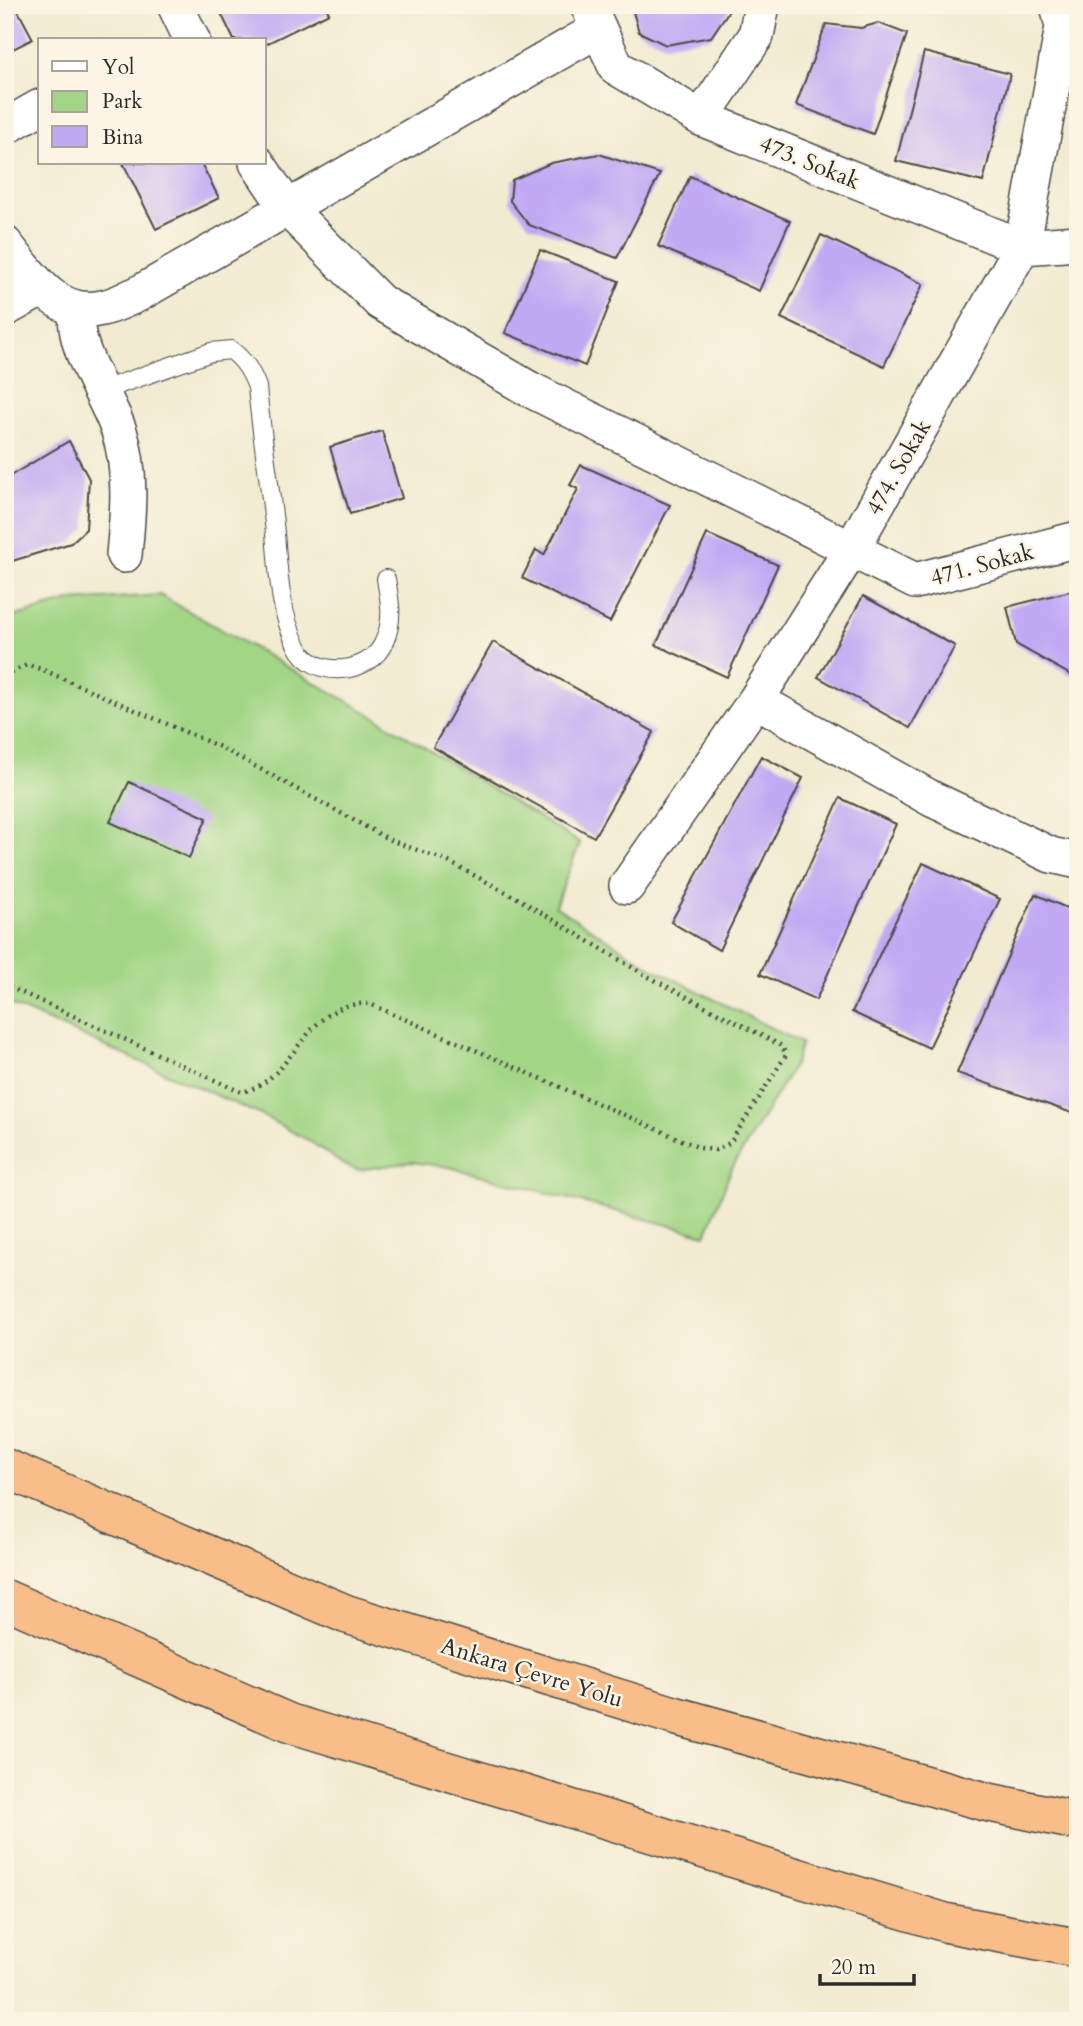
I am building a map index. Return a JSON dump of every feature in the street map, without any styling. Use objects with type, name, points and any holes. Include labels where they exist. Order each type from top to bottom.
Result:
[{"type":"highway","name":"Ankara Çevre Yolu","points":[[5,1468],[346,1614],[671,1715],[987,1802],[1078,1821]]},
{"type":"highway","points":[[5,1599],[289,1723],[947,1923],[1078,1948]]},
{"type":"street","points":[[701,118],[756,37],[762,5]]},
{"type":"street","points":[[5,244],[41,289],[76,311],[102,308],[138,294],[288,209],[593,17]]},
{"type":"street","name":"473. Sokak","points":[[593,17],[616,67],[701,118],[1022,247],[1078,243]]},
{"type":"street","name":"474. Sokak","points":[[627,886],[756,700],[851,550],[1022,247],[1066,19]]},
{"type":"street","points":[[5,127],[38,108]]},
{"type":"street","name":"471. Sokak","points":[[258,164],[288,209],[380,302],[529,389],[915,581],[1078,539]]},
{"type":"street","points":[[5,309],[41,289]]},
{"type":"street","points":[[76,311],[75,323],[79,342],[103,390],[120,434],[127,472],[129,510],[124,555]]},
{"type":"street","points":[[756,700],[932,799],[1051,855],[1078,860]]},
{"type":"lane","points":[[103,390],[211,352],[231,350],[251,370],[257,387],[282,611],[298,650],[321,668],[346,670],[374,656],[383,645],[392,612],[386,579]]},
{"type":"path","points":[[5,675],[27,665],[41,669],[220,747],[390,840],[445,860],[517,898],[645,975],[782,1046],[786,1055],[730,1143],[715,1150],[700,1148],[370,1004],[350,1003],[333,1012],[320,1022],[268,1081],[254,1090],[241,1092],[5,985]]},
{"type":"green space","points":[[160,595],[377,718],[580,843],[555,906],[656,970],[801,1043],[795,1063],[731,1170],[706,1235],[449,1167],[411,1162],[359,1170],[344,1165],[308,1140],[261,1115],[5,1002],[5,619],[70,601]]},
{"type":"building","points":[[5,5],[15,5],[33,39],[5,53]]},
{"type":"building","points":[[217,5],[325,5],[329,13],[266,44],[266,38],[233,38]]},
{"type":"building","points":[[631,5],[727,5],[728,12],[711,37],[666,45],[639,32]]},
{"type":"building","points":[[878,23],[907,34],[873,134],[796,105],[826,24],[861,28]]},
{"type":"building","points":[[924,52],[1010,74],[983,182],[896,161]]},
{"type":"building","points":[[599,154],[660,174],[617,258],[529,225],[510,201],[512,180],[551,163]]},
{"type":"building","points":[[124,164],[202,164],[219,198],[156,229]]},
{"type":"building","points":[[690,176],[790,221],[759,291],[658,246]]},
{"type":"building","points":[[821,235],[923,284],[884,366],[781,318]]},
{"type":"building","points":[[540,250],[619,281],[585,366],[505,333]]},
{"type":"building","points":[[382,431],[402,498],[350,514],[330,447]]},
{"type":"building","points":[[69,441],[89,479],[86,529],[71,543],[9,562],[5,556],[5,479]]},
{"type":"building","points":[[581,465],[670,505],[610,622],[522,578],[536,550],[544,555],[578,489],[570,485]]},
{"type":"building","points":[[707,534],[778,565],[727,677],[656,645]]},
{"type":"building","points":[[1078,589],[1078,679],[1016,644],[1007,607]]},
{"type":"building","points":[[863,596],[955,646],[910,728],[818,677]]},
{"type":"building","points":[[493,642],[654,732],[594,837],[433,747]]},
{"type":"building","points":[[761,756],[803,778],[719,950],[671,922]]},
{"type":"building","points":[[129,782],[207,818],[189,858],[110,822]]},
{"type":"building","points":[[840,798],[896,824],[816,1000],[760,974]]},
{"type":"building","points":[[923,863],[1000,899],[929,1048],[852,1012]]},
{"type":"building","points":[[1035,894],[1078,913],[1078,1115],[957,1073]]}]
